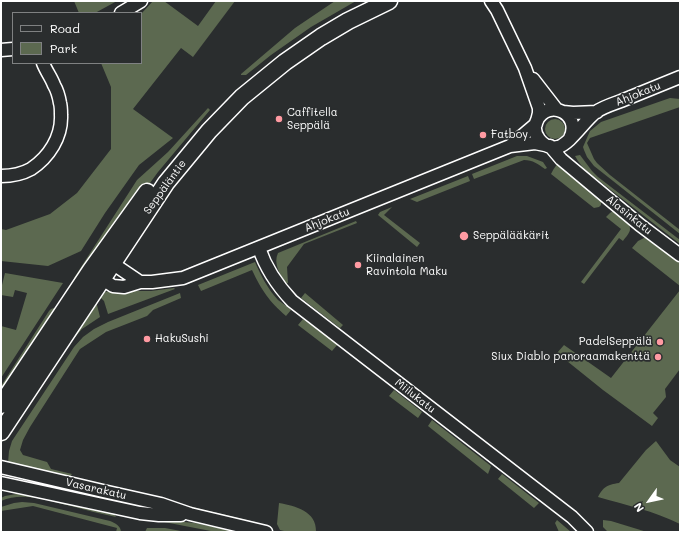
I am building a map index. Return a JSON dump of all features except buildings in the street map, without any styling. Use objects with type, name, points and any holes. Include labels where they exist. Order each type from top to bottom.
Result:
[{"type":"main road","name":"Seppäläntie","points":[[1,432],[97,275],[163,171],[176,154],[223,104],[272,59],[316,29],[365,1]]},
{"type":"main road","name":"Seppäläntie","points":[[107,260],[208,131],[242,97],[285,62],[321,37],[348,21],[389,1]]},
{"type":"main road","name":"Seppäläntie","points":[[1,405],[97,275]]},
{"type":"street","points":[[124,12],[141,1]]},
{"type":"street","points":[[495,4],[525,68],[538,108],[539,113],[536,122],[537,136],[547,146],[559,146],[568,140],[573,130],[572,121],[545,96],[525,68]]},
{"type":"street","points":[[1,50],[12,48]]},
{"type":"street","points":[[1,176],[11,176],[30,170],[41,161],[57,140],[61,123],[61,104],[54,84],[43,64]]},
{"type":"street","name":"Ahjokatu","points":[[560,111],[572,113],[597,112],[680,77]]},
{"type":"street","points":[[536,122],[543,113],[552,110],[560,111]]},
{"type":"street","name":"Ahjokatu","points":[[568,140],[597,112]]},
{"type":"street","name":"Ahjokatu","points":[[510,146],[536,122]]},
{"type":"street","name":"Alasinkatu","points":[[568,140],[572,160],[580,173]]},
{"type":"street","name":"Ahjokatu","points":[[97,275],[113,286],[124,287],[140,282],[183,278],[510,146],[535,143],[547,146]]},
{"type":"street","name":"Alasinkatu","points":[[547,146],[640,225],[680,255]]},
{"type":"street","name":"Miilukatu","points":[[259,248],[275,282],[292,301],[572,517],[587,532]]},
{"type":"street","points":[[107,260],[140,282]]},
{"type":"street","name":"Vasarakatu","points":[[1,467],[161,504],[190,514],[266,532]]},
{"type":"street","name":"Vasarakatu","points":[[1,483],[140,513],[159,515],[190,514]]},
{"type":"street","points":[[1,493],[29,490]]},
{"type":"green space","points":[[74,1],[117,1],[97,12],[79,12]]},
{"type":"green space","points":[[153,1],[164,1],[198,26],[216,1],[235,1],[193,57],[181,48],[133,109],[173,138],[139,165],[105,213],[81,251],[48,266],[1,261],[1,229],[6,230],[50,214],[77,193],[111,149],[111,87],[101,64],[142,64],[142,13]]},
{"type":"green space","points":[[335,1],[356,1],[311,27],[271,55],[246,75],[241,75],[295,28]]},
{"type":"green space","points":[[670,98],[680,99],[680,107],[590,138],[587,143],[597,163],[680,230],[680,234],[594,166],[587,157],[583,147],[590,131],[601,122]]},
{"type":"green space","points":[[208,108],[210,110],[158,172],[80,279],[75,281],[74,278],[137,180],[168,152]]},
{"type":"green space","points":[[555,119],[562,122],[565,129],[562,136],[555,139],[548,136],[545,129],[548,122]]},
{"type":"green space","points":[[580,155],[598,177],[680,240],[680,244],[584,169],[575,156]]},
{"type":"green space","points":[[517,156],[527,156],[543,162],[547,168],[545,169],[538,164],[524,160],[474,179],[472,174]]},
{"type":"green space","points":[[560,163],[575,180],[599,198],[601,205],[599,207],[594,208],[551,174]]},
{"type":"green space","points":[[468,176],[470,181],[417,202],[410,199]]},
{"type":"green space","points":[[392,207],[384,215],[420,243],[417,247],[378,215],[380,212]]},
{"type":"green space","points":[[613,211],[627,221],[630,230],[623,241],[619,238],[584,284],[581,282],[621,229],[606,217]]},
{"type":"green space","points":[[356,221],[357,223],[304,244],[287,267],[288,283],[286,284],[277,265],[276,261],[278,253]]},
{"type":"green space","points":[[644,238],[650,238],[680,262],[680,286],[632,248],[638,241]]},
{"type":"green space","points":[[255,262],[271,291],[278,300],[291,310],[286,316],[266,295],[252,270],[201,291],[198,285]]},
{"type":"green space","points":[[5,273],[63,283],[1,378],[1,326],[16,330],[27,293],[15,290],[13,297],[1,295]]},
{"type":"green space","points":[[175,289],[108,314],[104,301],[99,296],[110,291],[151,291]]},
{"type":"green space","name":"PadelSeppälä","points":[[680,290],[680,369],[665,389],[666,397],[653,413],[658,418],[652,426],[603,390],[557,353],[564,345],[611,378]]},
{"type":"green space","points":[[180,293],[181,298],[153,310],[147,316],[106,332],[80,349],[30,427],[23,440],[20,450],[23,455],[47,462],[51,469],[72,474],[69,478],[8,463],[12,441],[74,347],[83,337],[94,329],[108,322]]},
{"type":"green space","points":[[305,293],[343,325],[340,328],[301,298]]},
{"type":"green space","points":[[95,301],[100,317],[82,329],[65,349],[5,441],[3,440]]},
{"type":"green space","points":[[54,308],[55,309],[48,325],[1,392],[1,386],[49,311]]},
{"type":"green space","points":[[303,319],[338,344],[332,351],[298,325]]},
{"type":"green space","points":[[394,390],[422,412],[418,418],[389,396]]},
{"type":"green space","points":[[432,420],[491,466],[488,474],[428,426]]},
{"type":"green space","points":[[656,441],[670,460],[680,467],[680,524],[650,512],[598,497],[602,490],[606,487],[619,483],[646,450]]},
{"type":"green space","points":[[502,474],[539,503],[534,508],[498,479]]},
{"type":"green space","points":[[16,494],[37,495],[114,514],[116,517],[36,498],[18,497],[1,501],[1,498],[5,496]]},
{"type":"green space","points":[[167,501],[255,522],[254,524],[166,504]]},
{"type":"green space","points":[[22,502],[34,503],[110,521],[119,526],[121,532],[116,532],[117,528],[33,506],[1,511],[1,507]]},
{"type":"green space","points":[[279,503],[298,508],[309,514],[313,519],[316,532],[288,532],[280,530],[277,524]]},
{"type":"green space","points":[[164,520],[195,523],[237,532],[216,532],[164,522]]},
{"type":"green space","points":[[557,520],[571,532],[559,532],[555,523]]},
{"type":"green space","points":[[603,520],[647,532],[608,532],[603,527]]},
{"type":"green space","points":[[147,528],[165,528],[186,532],[145,532]]},
{"type":"place","name":"Caffitella Seppälä","points":[[279,119]]},
{"type":"place","name":"Fatboy","points":[[483,135]]},
{"type":"place","name":"Seppälääkärit","points":[[464,236]]},
{"type":"place","name":"Kiinalainen Ravintola Maku","points":[[358,265]]},
{"type":"place","name":"HakuSushi","points":[[147,339]]},
{"type":"place","name":"PadelSeppälä","points":[[660,342]]},
{"type":"place","name":"Siux Diablo panoraamakenttä","points":[[658,357]]}]
